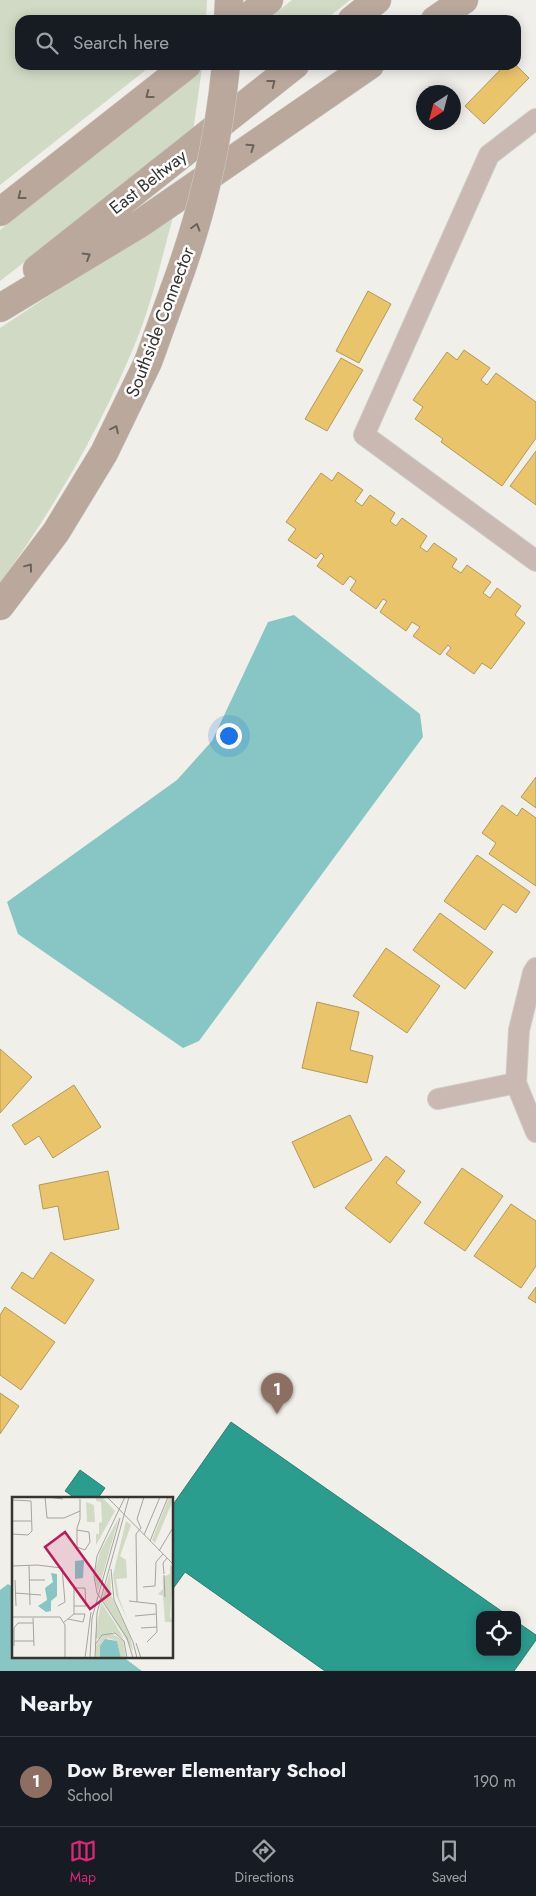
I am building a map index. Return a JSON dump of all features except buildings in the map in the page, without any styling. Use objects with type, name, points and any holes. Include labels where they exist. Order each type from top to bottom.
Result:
[{"type":"highway","points":[[228,15],[229,0]]},
{"type":"highway","points":[[250,15],[269,0]]},
{"type":"highway","points":[[358,15],[377,0]]},
{"type":"highway","points":[[442,15],[464,0]]},
{"type":"highway","points":[[0,212],[181,70]]},
{"type":"highway","name":"Southside Connector","points":[[0,606],[56,532],[104,453],[148,362],[192,242],[211,171],[225,70]]},
{"type":"highway","name":"East Beltway","points":[[0,298],[289,70]]},
{"type":"highway","points":[[0,308],[141,223],[363,70]]},
{"type":"street","points":[[536,119],[489,155],[364,435],[536,561]]},
{"type":"street","points":[[536,968],[533,973],[519,1030],[516,1083],[536,1132]]},
{"type":"street","points":[[438,1099],[516,1083]]},
{"type":"green space","points":[[0,0],[207,0],[206,15],[15,15],[15,70],[146,70],[0,185]]},
{"type":"green space","points":[[292,0],[350,0],[331,15],[273,15]]},
{"type":"green space","points":[[202,70],[193,132],[0,281],[0,230]]},
{"type":"green space","points":[[174,213],[154,289],[139,334],[110,399],[59,494],[0,583],[0,328]]},
{"type":"water","points":[[294,615],[420,714],[423,737],[199,1041],[183,1048],[18,934],[7,902],[177,780],[212,741],[268,622]]},
{"type":"water","points":[[8,1584],[12,1587],[12,1658],[124,1658],[142,1671],[0,1671],[0,1590]]},
{"type":"place","name":"Dow Brewer Elementary School","points":[[277,1414]]}]
